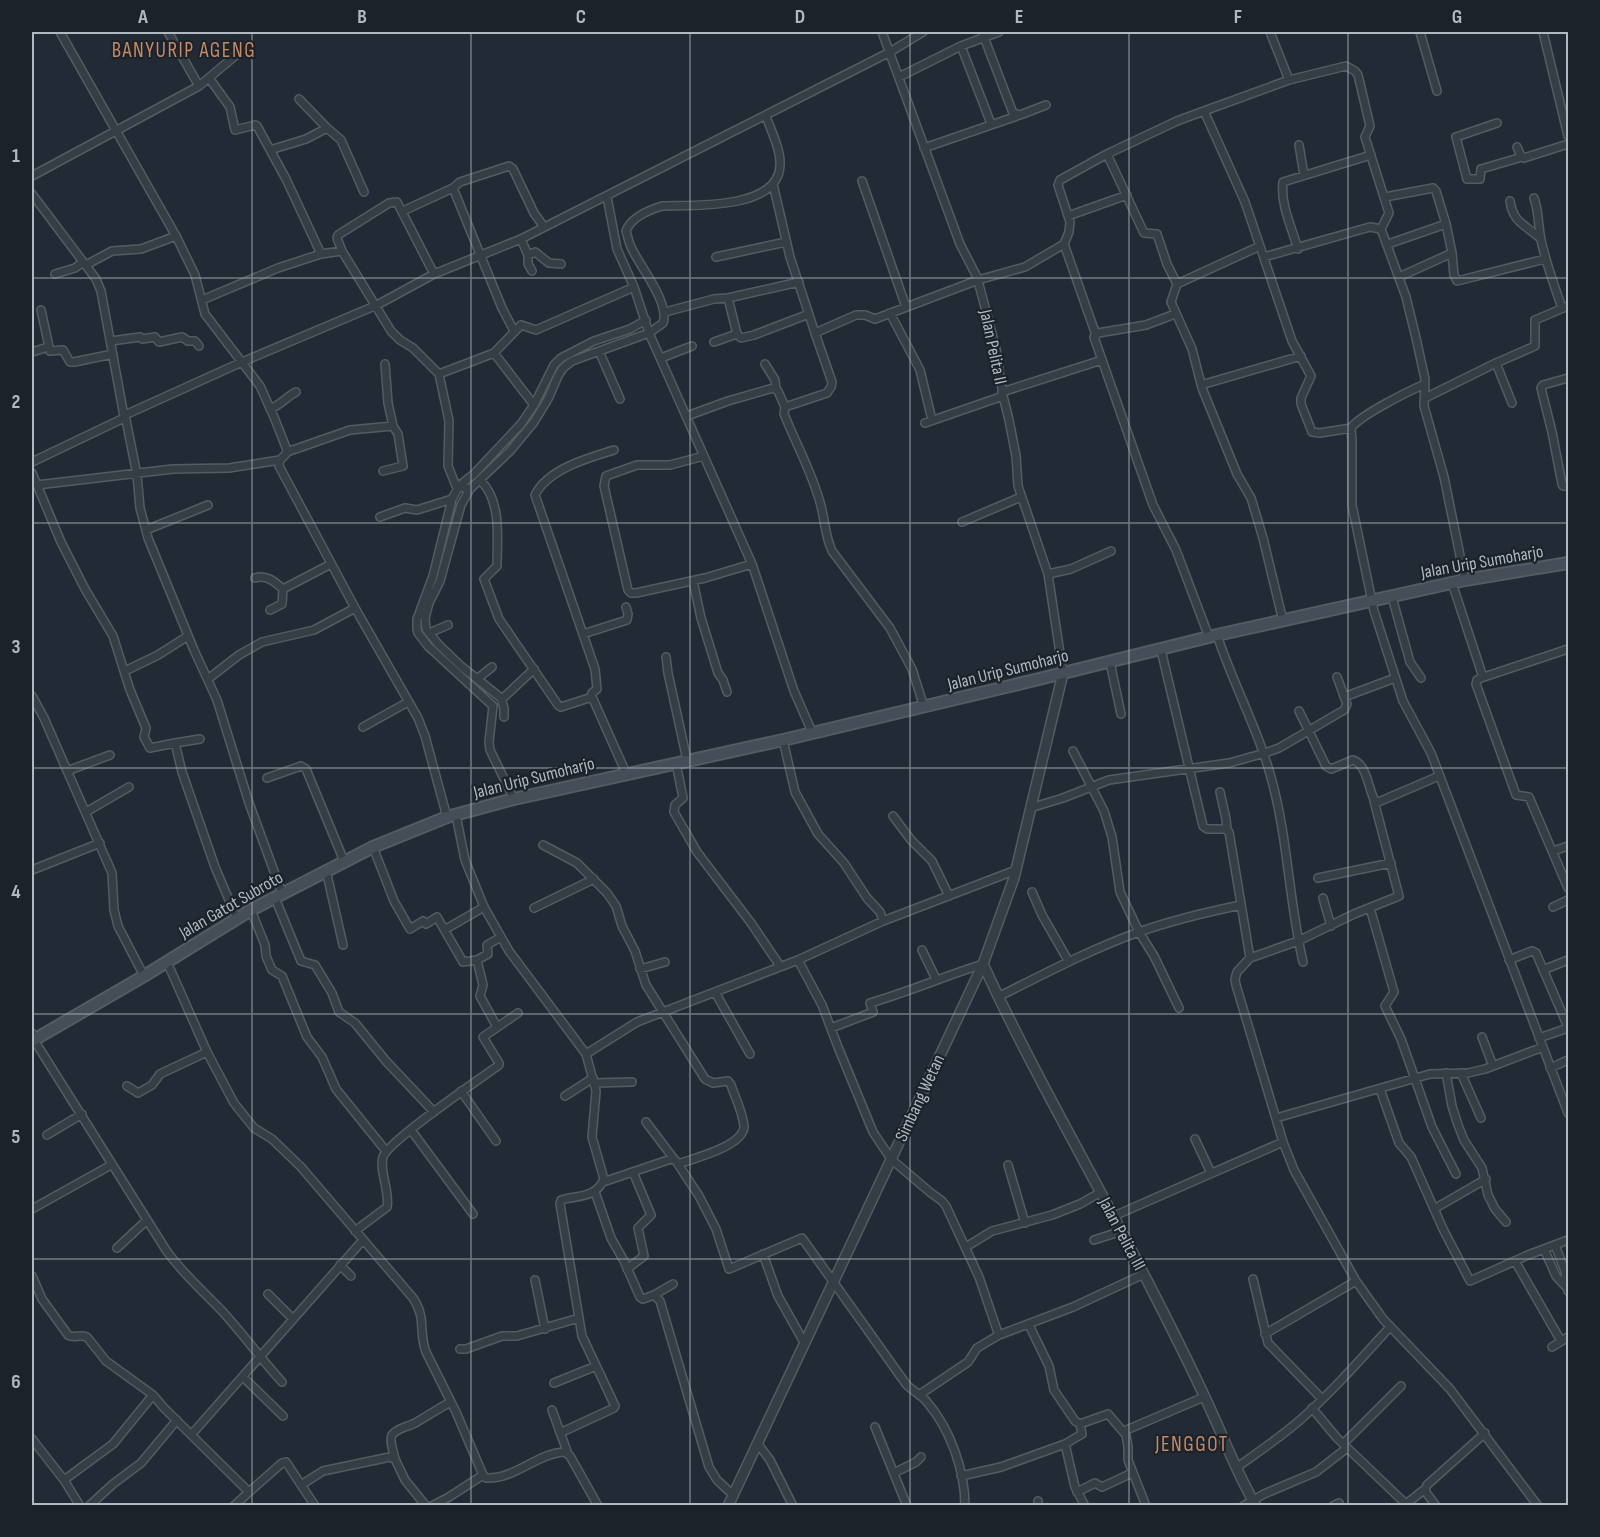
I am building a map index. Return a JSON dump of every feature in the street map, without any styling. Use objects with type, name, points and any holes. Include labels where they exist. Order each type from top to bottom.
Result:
[{"type":"main road","name":"Jalan Urip Sumoharjo","points":[[452,816],[626,773],[924,707],[1213,636],[1465,580],[1569,563]]},
{"type":"main road","name":"Jalan Gatot Subroto","points":[[32,1038],[144,976],[278,895],[373,847],[452,816]]},
{"type":"street","points":[[60,32],[176,236],[195,276],[206,314],[260,386],[287,452]]},
{"type":"street","points":[[168,32],[199,86]]},
{"type":"street","name":"Jalan Pelita II","points":[[882,32],[960,244],[978,280],[996,349],[1021,497],[1048,574],[1063,673]]},
{"type":"street","points":[[32,462],[128,413],[377,305],[435,273],[521,239],[764,117],[890,52],[923,32]]},
{"type":"street","points":[[899,77],[983,34],[999,32]]},
{"type":"street","points":[[1270,32],[1288,79]]},
{"type":"street","points":[[1420,32],[1437,91]]},
{"type":"street","points":[[1543,32],[1569,136]]},
{"type":"street","points":[[983,34],[1011,109],[1017,116]]},
{"type":"street","points":[[961,46],[991,125]]},
{"type":"street","points":[[32,176],[199,86],[235,56]]},
{"type":"street","points":[[815,333],[856,315],[865,315],[873,320],[978,280],[1025,267],[1064,244],[1069,232],[1070,222],[1058,185],[1059,181],[1107,154],[1177,121],[1288,79],[1346,66],[1355,71],[1370,126],[1365,137],[1389,213],[1381,229]]},
{"type":"street","points":[[208,78],[230,107],[235,130],[257,126],[286,179],[321,254]]},
{"type":"street","points":[[299,99],[341,140],[364,192]]},
{"type":"street","points":[[924,148],[1046,105]]},
{"type":"street","points":[[1204,111],[1245,202],[1292,341],[1311,376],[1301,398],[1310,429],[1314,433],[1320,433],[1351,428],[1358,421],[1425,384]]},
{"type":"street","points":[[380,517],[405,508],[417,510],[452,499],[521,424],[534,405],[554,365],[561,358],[594,341],[630,329],[663,323],[665,312],[659,296],[631,248],[626,231],[632,221],[662,206],[747,200],[772,184],[778,175],[780,163],[764,117]]},
{"type":"street","points":[[1497,123],[1456,137],[1467,179],[1480,179],[1481,169],[1569,144]]},
{"type":"street","points":[[270,150],[306,139],[327,128]]},
{"type":"street","points":[[1299,145],[1304,175]]},
{"type":"street","points":[[1517,147],[1522,157]]},
{"type":"street","points":[[1107,154],[1144,232],[1157,234],[1176,284],[1175,294],[1171,299],[1175,314],[1192,349],[1201,386],[1238,474],[1251,498],[1283,621]]},
{"type":"street","points":[[1298,249],[1287,216],[1283,184],[1285,181],[1371,155]]},
{"type":"street","points":[[403,211],[453,188],[460,182],[509,166],[513,169],[534,213],[544,227]]},
{"type":"street","points":[[861,181],[906,307]]},
{"type":"street","points":[[772,184],[786,242],[832,382],[827,393],[785,407]]},
{"type":"street","points":[[453,188],[502,308],[514,331]]},
{"type":"street","points":[[1385,197],[1434,189],[1446,224],[1454,275],[1457,281],[1545,259]]},
{"type":"street","points":[[32,194],[85,263],[101,291],[137,474],[140,508],[146,530],[217,700],[301,961],[315,964],[332,993],[339,1011],[355,1023],[386,1061],[434,1112]]},
{"type":"street","points":[[1068,216],[1126,195]]},
{"type":"street","points":[[607,197],[617,249],[661,358],[752,564],[794,691],[812,732]]},
{"type":"street","points":[[1425,398],[1535,346],[1535,320],[1565,307],[1545,259],[1538,210],[1534,198]]},
{"type":"street","points":[[1510,201],[1516,220],[1531,229],[1541,239]]},
{"type":"street","points":[[435,273],[410,230],[399,204],[394,202],[338,235],[342,251],[395,336],[413,348],[439,374],[449,421],[448,466],[454,483],[465,487],[481,481],[534,422],[563,368],[572,361],[599,351],[648,326]]},
{"type":"street","points":[[1388,244],[1446,224]]},
{"type":"street","points":[[1264,257],[1370,227],[1381,229]]},
{"type":"street","points":[[1381,229],[1399,277],[1416,338],[1425,384],[1426,413],[1444,477],[1465,580]]},
{"type":"street","points":[[55,274],[75,268],[112,251],[141,249],[176,236]]},
{"type":"street","points":[[521,239],[532,271]]},
{"type":"street","points":[[716,257],[786,242]]},
{"type":"street","points":[[1064,244],[1154,506],[1176,550],[1265,753],[1283,826],[1298,941],[1304,962]]},
{"type":"street","points":[[1176,284],[1260,246]]},
{"type":"street","points":[[202,300],[278,268],[321,254],[342,251]]},
{"type":"street","points":[[528,255],[535,252],[549,263],[561,264]]},
{"type":"street","points":[[1399,277],[1452,253]]},
{"type":"street","points":[[665,312],[714,298],[728,298],[799,282]]},
{"type":"street","points":[[439,374],[494,353],[523,324],[536,330],[634,287]]},
{"type":"street","points":[[728,298],[737,334],[741,338],[809,314]]},
{"type":"street","points":[[41,310],[50,351],[63,350],[70,362],[113,354]]},
{"type":"street","points":[[890,313],[920,370],[933,420]]},
{"type":"street","points":[[1096,335],[1114,329],[1146,325],[1175,314]]},
{"type":"street","points":[[714,342],[737,334]]},
{"type":"street","points":[[111,341],[140,336],[142,339],[154,337],[159,342],[182,337],[188,341],[195,341],[199,346]]},
{"type":"street","points":[[661,358],[692,346]]},
{"type":"street","points":[[32,352],[48,347]]},
{"type":"street","points":[[599,351],[620,399]]},
{"type":"street","points":[[494,353],[534,405]]},
{"type":"street","points":[[1201,386],[1301,356]]},
{"type":"street","points":[[925,423],[1102,360]]},
{"type":"street","points":[[1496,363],[1512,403]]},
{"type":"street","points":[[383,471],[403,466],[398,434],[393,426],[388,403],[385,364]]},
{"type":"street","points":[[765,364],[775,380],[776,389],[785,407],[784,414],[818,498],[826,537],[832,551],[890,628],[912,669],[924,707]]},
{"type":"street","points":[[1569,378],[1541,388],[1562,484],[1569,486]]},
{"type":"street","points":[[687,416],[728,401],[776,389]]},
{"type":"street","points":[[270,409],[280,405],[296,392]]},
{"type":"street","points":[[393,426],[350,430],[287,452],[280,460],[279,466],[425,735],[465,860],[484,907],[501,937],[539,992],[586,1054],[594,1080],[592,1137],[603,1182]]},
{"type":"street","points":[[1351,428],[1352,504],[1371,601],[1395,678],[1403,701],[1431,753],[1569,1113]]},
{"type":"street","points":[[614,450],[569,464],[541,486],[535,495],[595,669],[597,687],[591,698],[626,773]]},
{"type":"street","points":[[704,456],[680,463],[637,465],[606,476],[604,486],[629,592],[636,593],[752,564]]},
{"type":"street","points":[[37,485],[173,469],[230,468],[280,460]]},
{"type":"street","points":[[32,473],[61,542],[112,636],[130,690],[146,728],[144,737],[147,746],[200,739]]},
{"type":"street","points":[[481,481],[495,507],[497,522],[497,566],[486,576],[484,583],[499,619],[561,707],[591,698]]},
{"type":"street","points":[[423,630],[426,614],[440,581],[465,487]]},
{"type":"street","points":[[962,522],[1021,497]]},
{"type":"street","points":[[452,499],[433,576],[417,619],[423,630],[476,683],[493,706],[490,750],[514,799]]},
{"type":"street","points":[[146,530],[208,505]]},
{"type":"street","points":[[1048,574],[1071,568],[1111,551]]},
{"type":"street","points":[[283,589],[331,564]]},
{"type":"street","points":[[255,578],[261,576],[270,579],[283,589]]},
{"type":"street","points":[[693,580],[701,618],[718,673],[727,692]]},
{"type":"street","points":[[1452,583],[1483,677]]},
{"type":"street","points":[[270,610],[282,604],[283,589]]},
{"type":"street","points":[[1392,597],[1410,662],[1421,678]]},
{"type":"street","points":[[583,634],[627,620],[626,607]]},
{"type":"street","points":[[208,679],[239,655],[262,642],[314,630],[355,608]]},
{"type":"street","points":[[448,625],[418,633],[428,646],[476,683],[502,699]]},
{"type":"street","points":[[125,670],[158,655],[189,636]]},
{"type":"street","points":[[1569,649],[1483,677],[1477,680],[1476,684],[1516,795],[1529,797],[1569,888]]},
{"type":"street","points":[[1161,650],[1204,828],[1227,830]]},
{"type":"street","points":[[666,657],[682,762],[683,798],[675,805],[674,812],[697,852],[745,914],[780,966]]},
{"type":"street","points":[[1110,662],[1121,714]]},
{"type":"street","points":[[476,683],[492,667]]},
{"type":"street","points":[[502,699],[534,669]]},
{"type":"street","name":"Simbang Wetan","points":[[728,1506],[983,964],[1016,870],[1063,673]]},
{"type":"street","points":[[1030,808],[1109,780],[1229,763],[1279,748],[1344,710],[1347,704],[1337,677]]},
{"type":"street","points":[[1344,697],[1395,678]]},
{"type":"street","points":[[32,696],[34,708],[67,771],[100,843],[112,873],[114,910],[118,926],[144,976]]},
{"type":"street","points":[[502,699],[504,717]]},
{"type":"street","points":[[363,727],[408,702]]},
{"type":"street","points":[[1299,711],[1328,768],[1331,769],[1353,760],[1360,763],[1374,801],[1399,896],[1298,941],[1250,958],[1241,966],[1235,979],[1283,1142],[1294,1170],[1356,1281],[1390,1327],[1450,1389],[1538,1506]]},
{"type":"street","points":[[783,740],[795,792],[818,834],[844,863],[867,898],[880,912],[883,921]]},
{"type":"street","points":[[175,743],[182,772],[215,867],[237,919]]},
{"type":"street","points":[[1073,751],[1104,811],[1112,837],[1120,892],[1179,1008]]},
{"type":"street","points":[[67,771],[110,755]]},
{"type":"street","points":[[267,778],[301,766],[306,768],[344,861]]},
{"type":"street","points":[[1374,801],[1379,802],[1439,776]]},
{"type":"street","points":[[86,812],[129,787]]},
{"type":"street","points":[[1220,792],[1250,958]]},
{"type":"street","points":[[893,816],[911,840],[932,861],[949,896]]},
{"type":"street","points":[[32,870],[100,843]]},
{"type":"street","points":[[543,845],[577,863],[591,880],[607,893],[635,951],[646,985],[661,1012],[705,1079],[713,1083],[728,1081],[731,1085],[743,1122],[743,1132],[732,1143],[633,1172],[603,1182],[595,1192],[561,1200],[582,1336],[615,1406],[560,1433]]},
{"type":"street","points":[[1552,851],[1569,846]]},
{"type":"street","points":[[373,847],[394,901],[410,929],[423,921],[426,924],[437,917],[463,962],[477,960],[488,954],[487,945],[501,937]]},
{"type":"street","points":[[1318,878],[1391,863]]},
{"type":"street","points":[[326,870],[343,945]]},
{"type":"street","points":[[586,1054],[637,1022],[798,960],[883,921],[1016,870]]},
{"type":"street","points":[[534,908],[591,880]]},
{"type":"street","points":[[1032,892],[1042,915],[1069,962]]},
{"type":"street","points":[[1323,898],[1331,926]]},
{"type":"street","points":[[1552,907],[1569,900]]},
{"type":"street","points":[[998,997],[1069,962],[1139,932],[1199,914],[1241,905]]},
{"type":"street","points":[[446,929],[484,907]]},
{"type":"street","points":[[1370,908],[1394,992],[1385,1006],[1401,1039],[1432,1126],[1456,1174]]},
{"type":"street","points":[[251,910],[272,970],[282,976],[308,1037],[322,1058],[336,1089],[386,1151]]},
{"type":"street","points":[[922,950],[936,979]]},
{"type":"street","points":[[1509,960],[1534,952],[1569,1028],[1539,1038]]},
{"type":"street","points":[[477,960],[483,985],[480,996],[497,1027]]},
{"type":"street","points":[[798,960],[822,1005],[873,1132],[891,1159],[942,1201],[979,1276],[999,1335]]},
{"type":"street","points":[[1543,970],[1569,960]]},
{"type":"street","points":[[167,962],[207,1052],[234,1103],[254,1128],[272,1139],[301,1167],[414,1298],[420,1308],[423,1324],[422,1343],[483,1475],[486,1478],[495,1478],[561,1452],[568,1454]]},
{"type":"street","points":[[640,969],[664,962]]},
{"type":"street","points":[[831,1028],[873,1012],[870,1003],[906,993],[936,979],[983,964]]},
{"type":"street","name":"Jalan Pelita III","points":[[983,964],[1015,1034],[1144,1274],[1254,1502]]},
{"type":"street","points":[[715,992],[750,1054]]},
{"type":"street","points":[[355,1231],[387,1207],[388,1196],[382,1161],[386,1151],[434,1112],[499,1065],[483,1037],[518,1013]]},
{"type":"street","points":[[1482,1037],[1493,1066]]},
{"type":"street","points":[[32,1038],[180,1270],[224,1313],[282,1382]]},
{"type":"street","points":[[1276,1118],[1415,1078],[1446,1073],[1468,1073],[1543,1047]]},
{"type":"street","points":[[127,1086],[138,1093],[156,1082],[160,1074],[207,1052]]},
{"type":"street","points":[[1550,1068],[1569,1060]]},
{"type":"street","points":[[1446,1073],[1452,1106],[1464,1140],[1482,1168],[1488,1195],[1495,1209],[1506,1222]]},
{"type":"street","points":[[1461,1073],[1481,1118]]},
{"type":"street","points":[[565,1096],[594,1080],[632,1082]]},
{"type":"street","points":[[1380,1089],[1399,1143],[1411,1157],[1470,1281],[1569,1240]]},
{"type":"street","points":[[1561,1093],[1569,1090]]},
{"type":"street","points":[[461,1092],[496,1141]]},
{"type":"street","points":[[46,1135],[82,1114]]},
{"type":"street","points":[[646,1122],[699,1196],[716,1229],[729,1269],[801,1237],[906,1384],[926,1400],[944,1427],[965,1489],[965,1506]]},
{"type":"street","points":[[411,1130],[472,1214]]},
{"type":"street","points":[[1195,1139],[1211,1173]]},
{"type":"street","points":[[1114,1216],[1283,1142]]},
{"type":"street","points":[[32,1209],[111,1165]]},
{"type":"street","points":[[1008,1165],[1025,1223]]},
{"type":"street","points":[[627,1269],[644,1256],[638,1228],[651,1215],[633,1172]]},
{"type":"street","points":[[1434,1209],[1486,1179]]},
{"type":"street","points":[[595,1192],[611,1238],[639,1297],[643,1299],[654,1295],[673,1284]]},
{"type":"street","points":[[966,1247],[992,1232],[1073,1207],[1101,1192]]},
{"type":"street","points":[[117,1248],[147,1220]]},
{"type":"street","points":[[1094,1240],[1122,1231]]},
{"type":"street","points":[[191,1435],[363,1240]]},
{"type":"street","points":[[1555,1245],[1565,1271],[1568,1290]]},
{"type":"street","points":[[1544,1249],[1556,1276],[1568,1290]]},
{"type":"street","points":[[763,1254],[777,1296],[805,1344]]},
{"type":"street","points":[[1515,1261],[1561,1341]]},
{"type":"street","points":[[340,1264],[351,1276]]},
{"type":"street","points":[[920,1395],[968,1362],[977,1348],[999,1335],[1073,1307],[1144,1274]]},
{"type":"street","points":[[32,1276],[42,1299],[68,1335],[87,1337],[106,1361],[153,1395],[249,1492]]},
{"type":"street","points":[[1253,1279],[1269,1344],[1322,1399]]},
{"type":"street","points":[[535,1281],[545,1329]]},
{"type":"street","points":[[1265,1334],[1356,1281]]},
{"type":"street","points":[[268,1294],[293,1319]]},
{"type":"street","points":[[654,1295],[660,1301],[666,1315],[684,1386],[709,1467],[717,1480],[733,1495]]},
{"type":"street","points":[[460,1349],[502,1336],[518,1336],[545,1329],[579,1318]]},
{"type":"street","points":[[961,1476],[1001,1467],[1065,1444],[1082,1434],[1080,1424],[1062,1404],[1054,1390],[1049,1366],[1029,1324]]},
{"type":"street","points":[[1236,1468],[1269,1445],[1322,1399],[1390,1327]]},
{"type":"street","points":[[1552,1347],[1569,1337]]},
{"type":"street","points":[[554,1383],[596,1365]]},
{"type":"street","points":[[243,1377],[283,1416]]},
{"type":"street","points":[[1243,1506],[1316,1472],[1345,1446],[1401,1386]]},
{"type":"street","points":[[64,1480],[113,1444],[153,1395]]},
{"type":"street","points":[[1124,1431],[1204,1397]]},
{"type":"street","points":[[426,1506],[405,1480],[395,1459],[391,1439],[403,1427],[419,1421],[451,1402]]},
{"type":"street","points":[[1312,1408],[1345,1446],[1407,1505],[1485,1433]]},
{"type":"street","points":[[552,1410],[568,1454],[598,1506]]},
{"type":"street","points":[[1080,1424],[1108,1414],[1124,1431],[1128,1443],[1127,1457],[1146,1506]]},
{"type":"street","points":[[88,1506],[141,1463],[177,1420]]},
{"type":"street","points":[[875,1427],[907,1506]]},
{"type":"street","points":[[32,1439],[64,1480],[80,1506]]},
{"type":"street","points":[[758,1443],[770,1460],[793,1506]]},
{"type":"street","points":[[1065,1444],[1077,1492],[1084,1506]]},
{"type":"street","points":[[301,1485],[323,1471],[390,1457],[395,1459]]},
{"type":"street","points":[[894,1473],[921,1457]]},
{"type":"street","points":[[234,1506],[284,1462],[315,1506]]},
{"type":"street","points":[[1077,1492],[1095,1484],[1102,1487],[1132,1473]]},
{"type":"street","points":[[434,1505],[483,1475]]},
{"type":"street","points":[[1425,1489],[1436,1506]]},
{"type":"district","name":"BANYURIP AGENG","points":[[184,50]]},
{"type":"district","name":"JENGGOT","points":[[1192,1444]]}]
